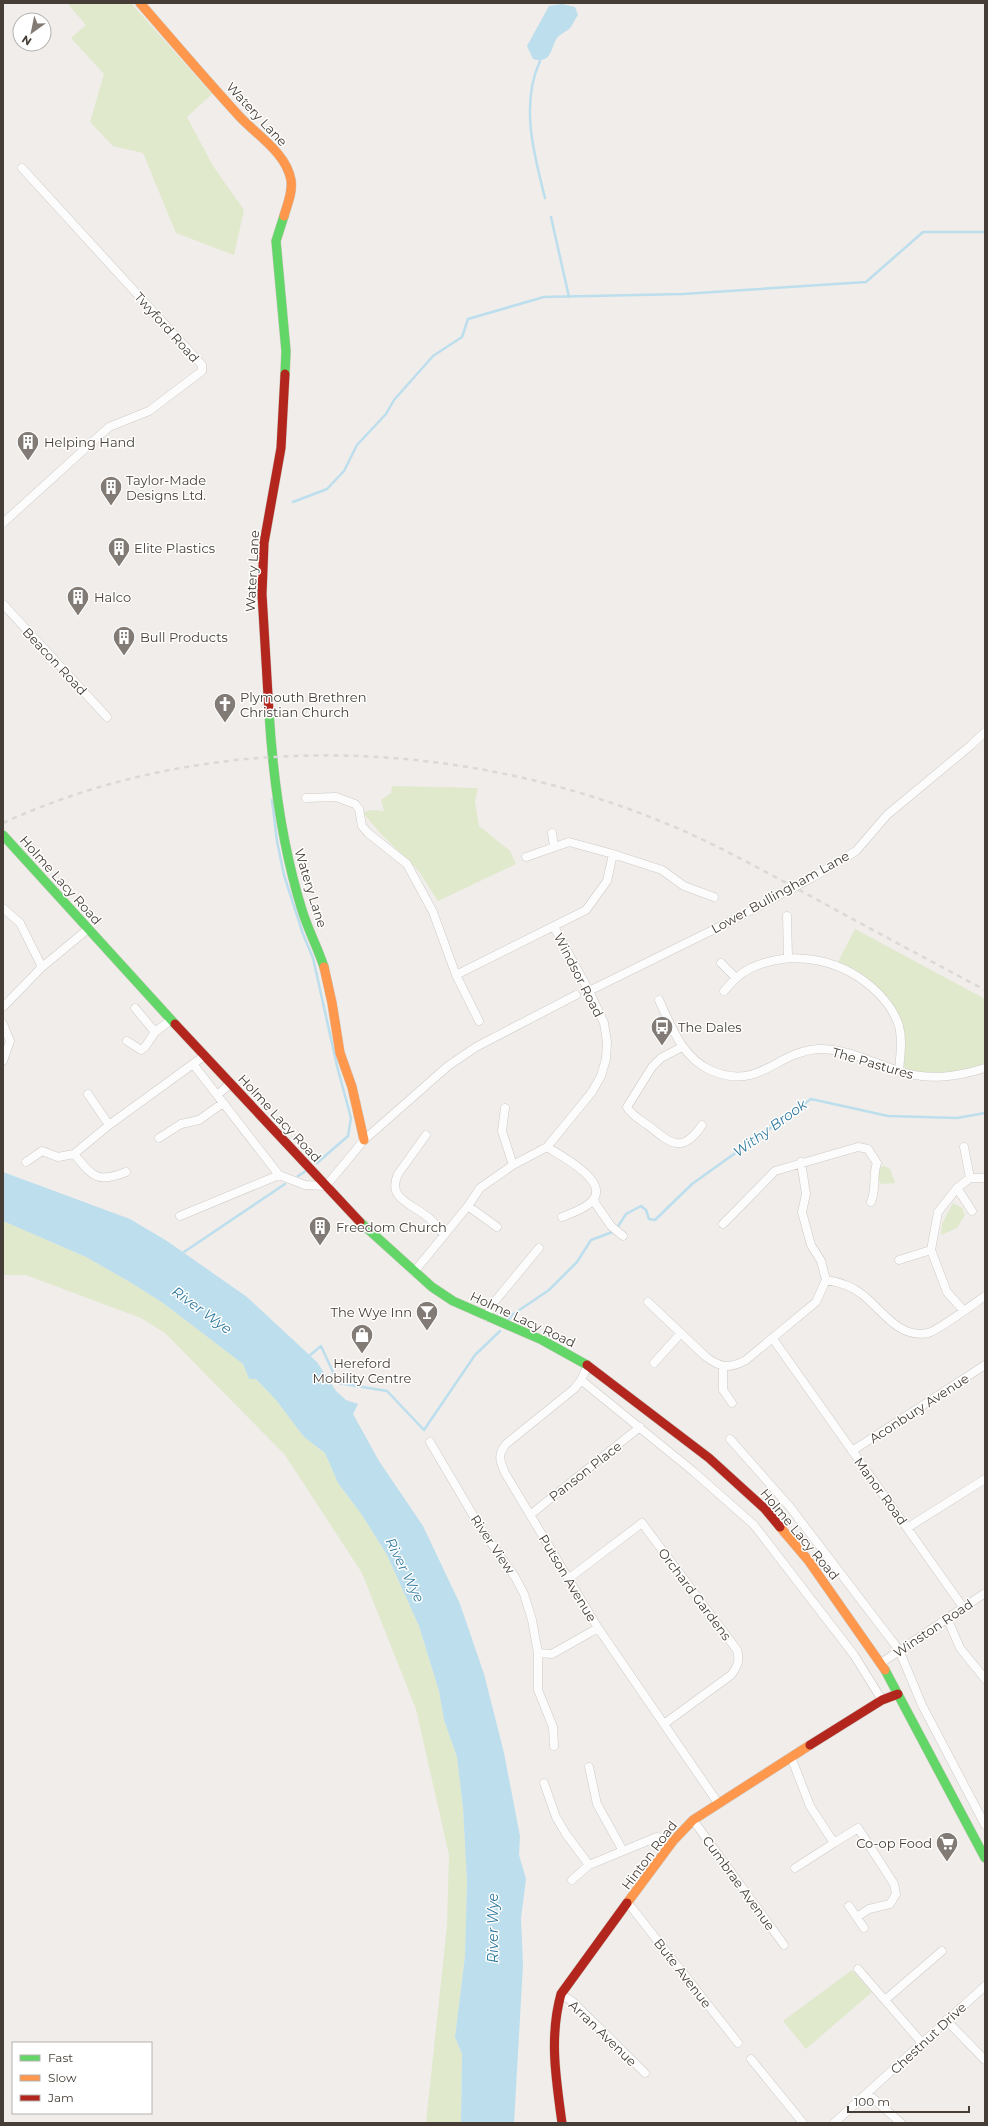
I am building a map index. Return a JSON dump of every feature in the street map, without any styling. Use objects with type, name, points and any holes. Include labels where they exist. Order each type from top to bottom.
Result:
[{"type":"street","name":"Watery Lane","points":[[140,3],[241,118],[272,147],[282,160],[291,180],[291,193],[276,241],[286,351],[281,448],[264,543],[262,594],[271,740],[278,803],[285,845],[302,911],[323,965],[332,1003],[340,1053],[352,1087],[364,1140]]},
{"type":"street","name":"Twyford Road","points":[[3,523],[108,427],[149,411],[202,371],[202,365],[22,168]]},
{"type":"street","name":"Beacon Road","points":[[3,604],[107,717]]},
{"type":"street","name":"Lower Bullingham Lane","points":[[589,991],[729,922],[813,877],[856,851],[888,815],[985,732]]},
{"type":"street","points":[[306,798],[336,797],[355,804],[359,809],[362,826],[368,833],[406,864],[433,912],[456,975],[479,1021]]},
{"type":"street","points":[[552,833],[554,847]]},
{"type":"street","name":"Holme Lacy Road","points":[[3,835],[230,1084],[363,1224],[414,1272],[453,1301],[542,1340],[588,1365],[709,1458],[765,1509],[808,1560],[881,1663],[985,1858]]},
{"type":"street","points":[[526,857],[569,842],[662,870],[684,886],[714,897]]},
{"type":"street","points":[[456,975],[586,910],[607,880],[613,854]]},
{"type":"street","points":[[3,908],[20,923],[42,967]]},
{"type":"street","points":[[787,916],[788,958]]},
{"type":"street","name":"Windsor Road","points":[[547,1147],[592,1092],[601,1076],[606,1059],[607,1042],[604,1023],[589,991],[554,926]]},
{"type":"street","points":[[3,1007],[42,967],[88,928]]},
{"type":"street","points":[[724,991],[736,978],[751,968],[788,958],[828,962],[848,970],[869,984],[884,1000],[895,1015],[902,1039],[899,1071]]},
{"type":"street","points":[[721,963],[736,978]]},
{"type":"street","points":[[193,1064],[279,1175],[305,1185],[326,1186],[364,1140],[462,1056],[576,995]]},
{"type":"street","name":"The Pastures","points":[[659,1000],[682,1047],[697,1062],[709,1069],[726,1075],[740,1077],[753,1076],[801,1053],[817,1049],[844,1052],[866,1058],[899,1071],[935,1078],[961,1076],[985,1068]]},
{"type":"street","points":[[135,1008],[155,1032]]},
{"type":"street","points":[[127,1041],[141,1050],[155,1032],[171,1020]]},
{"type":"street","points":[[3,1024],[10,1041],[3,1061]]},
{"type":"street","points":[[682,1047],[661,1058],[652,1067],[627,1107],[666,1140],[673,1143],[683,1143],[693,1138],[702,1125]]},
{"type":"street","points":[[26,1162],[42,1150],[58,1156],[74,1154],[109,1125],[204,1056]]},
{"type":"street","points":[[217,1095],[230,1084]]},
{"type":"street","points":[[88,1094],[109,1125]]},
{"type":"street","points":[[159,1138],[181,1124],[199,1120],[223,1103]]},
{"type":"street","points":[[505,1108],[502,1131],[513,1165]]},
{"type":"street","points":[[426,1135],[398,1174],[395,1185],[400,1197],[430,1218],[444,1235]]},
{"type":"street","points":[[723,1224],[775,1171],[858,1146],[868,1149],[877,1163],[873,1173],[874,1189],[871,1202]]},
{"type":"street","points":[[414,1272],[468,1206],[480,1188],[513,1165],[547,1147],[590,1176],[596,1185],[596,1194],[593,1200],[583,1208],[562,1217]]},
{"type":"street","points":[[964,1147],[970,1178]]},
{"type":"street","points":[[74,1154],[94,1176],[110,1178],[126,1172]]},
{"type":"street","points":[[648,1302],[713,1363],[723,1366],[735,1366],[773,1339],[816,1302],[826,1280],[821,1261],[811,1245],[802,1212],[806,1194],[801,1162]]},
{"type":"street","points":[[180,1216],[279,1175]]},
{"type":"street","points":[[963,1310],[947,1292],[931,1250],[938,1212],[957,1188],[970,1178],[985,1178]]},
{"type":"street","points":[[957,1188],[972,1211]]},
{"type":"street","points":[[593,1200],[612,1226],[623,1236]]},
{"type":"street","points":[[468,1206],[497,1227]]},
{"type":"street","points":[[487,1317],[491,1306],[539,1248]]},
{"type":"street","points":[[900,1260],[931,1250]]},
{"type":"street","points":[[826,1280],[844,1283],[862,1294],[895,1326],[911,1333],[930,1333],[985,1296]]},
{"type":"street","points":[[654,1362],[681,1333]]},
{"type":"street","name":"Manor Road","points":[[773,1339],[963,1607]]},
{"type":"street","name":"Putson Avenue","points":[[588,1365],[581,1380],[567,1395],[501,1450],[499,1457],[501,1464],[598,1628],[718,1803]]},
{"type":"street","name":"Aconbury Avenue","points":[[852,1451],[985,1365]]},
{"type":"street","points":[[723,1366],[723,1390],[732,1403]]},
{"type":"street","points":[[581,1380],[754,1525],[854,1654],[882,1700]]},
{"type":"street","name":"Panson Place","points":[[530,1515],[640,1428]]},
{"type":"street","name":"Holme Lacy Road","points":[[730,1439],[790,1507],[899,1650],[922,1705],[985,1825]]},
{"type":"street","name":"River View","points":[[430,1442],[450,1478],[524,1594],[532,1620],[538,1653],[538,1690],[553,1727],[554,1746]]},
{"type":"street","points":[[907,1528],[985,1479]]},
{"type":"street","name":"Orchard Gardens","points":[[568,1579],[642,1524],[737,1650],[739,1657],[737,1667],[731,1675],[664,1724]]},
{"type":"street","name":"Winston Road","points":[[881,1663],[985,1593]]},
{"type":"street","points":[[947,1618],[960,1648],[985,1679]]},
{"type":"street","points":[[538,1653],[552,1654],[598,1628]]},
{"type":"street","name":"Hinton Road","points":[[562,2123],[552,2040],[553,2018],[561,1994],[673,1842],[694,1820],[718,1803],[882,1700],[898,1694]]},
{"type":"street","points":[[791,1757],[810,1806],[834,1842]]},
{"type":"street","points":[[590,1767],[598,1804],[623,1851]]},
{"type":"street","points":[[544,1783],[556,1817],[588,1865]]},
{"type":"street","name":"Cumbrae Avenue","points":[[694,1820],[784,1946]]},
{"type":"street","points":[[795,1868],[858,1828],[894,1884],[896,1894],[890,1904],[869,1909],[857,1917]]},
{"type":"street","points":[[572,1880],[588,1865],[656,1837],[664,1837],[673,1842]]},
{"type":"street","name":"Bute Avenue","points":[[628,1904],[738,2043]]},
{"type":"street","points":[[849,1906],[864,1928]]},
{"type":"street","points":[[885,2000],[942,1951]]},
{"type":"street","points":[[858,1969],[922,2043]]},
{"type":"street","name":"Chestnut Drive","points":[[834,2123],[868,2094],[946,2020],[985,1986]]},
{"type":"street","name":"Arran Avenue","points":[[561,1994],[573,2002],[645,2073]]},
{"type":"street","points":[[946,2020],[985,2060]]},
{"type":"street","points":[[751,2059],[803,2123]]},
{"type":"street","points":[[868,2094],[901,2123]]},
{"type":"green space","points":[[67,3],[131,3],[212,94],[187,117],[213,166],[244,210],[234,255],[176,233],[143,153],[113,146],[90,122],[104,74],[71,38],[86,25]]},
{"type":"green space","points":[[392,786],[478,788],[475,802],[479,826],[510,851],[516,864],[438,901],[418,870],[383,836],[363,813],[370,810],[384,811],[381,800],[391,793]]},
{"type":"green space","points":[[855,929],[985,999],[985,1066],[961,1076],[898,1070],[901,1039],[899,1026],[894,1014],[887,1003],[868,985],[837,964]]},
{"type":"green space","points":[[884,1166],[890,1169],[895,1183],[881,1184],[877,1177],[880,1167]]},
{"type":"green space","points":[[953,1203],[962,1208],[965,1215],[957,1228],[941,1235],[942,1224]]},
{"type":"green space","points":[[3,1221],[86,1257],[130,1282],[163,1303],[243,1364],[249,1379],[256,1379],[276,1400],[304,1437],[325,1453],[338,1483],[362,1515],[387,1555],[419,1626],[439,1691],[444,1720],[457,1757],[463,1808],[467,1881],[465,1956],[455,2037],[462,2054],[461,2123],[426,2123],[447,1926],[449,1855],[416,1709],[362,1573],[285,1455],[165,1333],[141,1318],[26,1275],[3,1275]]},
{"type":"green space","points":[[852,1970],[872,1992],[806,2049],[783,2021]]},
{"type":"water","points":[[562,4],[575,7],[578,15],[570,28],[557,38],[550,54],[547,57],[539,60],[533,59],[527,46],[549,6]]},
{"type":"water","name":"River Wye","points":[[3,1172],[130,1219],[167,1241],[247,1297],[317,1362],[336,1391],[346,1400],[358,1404],[353,1414],[379,1461],[423,1526],[460,1604],[484,1674],[504,1753],[520,1836],[519,1855],[526,1879],[521,1918],[523,1965],[514,2123],[461,2123],[462,2054],[455,2037],[465,1956],[467,1881],[463,1808],[457,1757],[444,1720],[439,1691],[419,1626],[387,1555],[362,1515],[338,1483],[325,1453],[304,1437],[276,1400],[256,1379],[249,1379],[243,1364],[163,1303],[130,1282],[86,1257],[3,1221]]},
{"type":"waterway","points":[[540,61],[534,77],[530,112],[533,147],[545,198]]},
{"type":"waterway","points":[[551,217],[569,297]]},
{"type":"waterway","points":[[293,502],[327,489],[344,471],[357,445],[386,414],[394,400],[433,356],[462,337],[468,319],[544,297],[683,294],[866,282],[923,232],[985,232]]},
{"type":"waterway","points":[[272,800],[277,841],[284,875],[303,934],[313,958],[337,1066],[351,1118],[348,1136],[317,1163]]},
{"type":"waterway","name":"Withy Brook","points":[[617,1228],[626,1214],[641,1206],[646,1210],[649,1219],[655,1220],[692,1184],[811,1099],[888,1116],[957,1118],[985,1113]]},
{"type":"waterway","points":[[298,1176],[306,1171]]},
{"type":"waterway","points":[[181,1254],[285,1184]]},
{"type":"waterway","name":"Withy Brook","points":[[507,1322],[512,1315],[549,1290],[577,1262],[591,1240],[615,1231]]},
{"type":"waterway","points":[[309,1356],[321,1346],[338,1383],[387,1391],[424,1430],[475,1355],[500,1331]]},
{"type":"railway","points":[[3,823],[81,793],[162,772],[244,759],[328,755],[412,760],[495,772],[576,792],[655,819],[693,835],[750,863],[985,990]]},
{"type":"traffic: fast","points":[[284,216],[276,241],[286,351],[285,374]]},
{"type":"traffic: fast","points":[[269,712],[276,787],[289,861],[304,917],[324,967]]},
{"type":"traffic: fast","points":[[3,835],[175,1024]]},
{"type":"traffic: fast","points":[[360,1222],[432,1287],[453,1301],[542,1340],[587,1365]]},
{"type":"traffic: fast","points":[[885,1670],[985,1858]]},
{"type":"traffic: slow","points":[[140,3],[227,103],[277,153],[283,161],[291,180],[291,189],[284,216]]},
{"type":"traffic: slow","points":[[324,967],[332,1003],[340,1053],[352,1087],[364,1140]]},
{"type":"traffic: slow","points":[[780,1527],[808,1560],[885,1670]]},
{"type":"traffic: slow","points":[[627,1903],[673,1841],[693,1820],[810,1745]]},
{"type":"traffic: jam","points":[[269,712],[262,594],[264,543],[281,448],[285,374]]},
{"type":"traffic: jam","points":[[175,1024],[360,1222]]},
{"type":"traffic: jam","points":[[587,1365],[709,1458],[765,1509],[780,1527]]},
{"type":"traffic: jam","points":[[810,1745],[882,1700],[898,1694]]},
{"type":"traffic: jam","points":[[562,2123],[554,2042],[557,2010],[561,1994],[627,1903]]},
{"type":"place","name":"Helping Hand","points":[[28,462]]},
{"type":"place","name":"Taylor-Made Designs Ltd.","points":[[111,506]]},
{"type":"place","name":"Elite Plastics","points":[[119,568]]},
{"type":"place","name":"Halco","points":[[78,616]]},
{"type":"place","name":"Bull Products","points":[[124,656]]},
{"type":"place","name":"Plymouth Brethren Christian Church","points":[[225,724]]},
{"type":"place","name":"The Dales","points":[[662,1046]]},
{"type":"place","name":"Freedom Church","points":[[320,1246]]},
{"type":"place","name":"The Wye Inn","points":[[427,1332]]},
{"type":"place","name":"Hereford Mobility Centre","points":[[362,1354]]},
{"type":"place","name":"Co-op Food","points":[[947,1862]]}]
